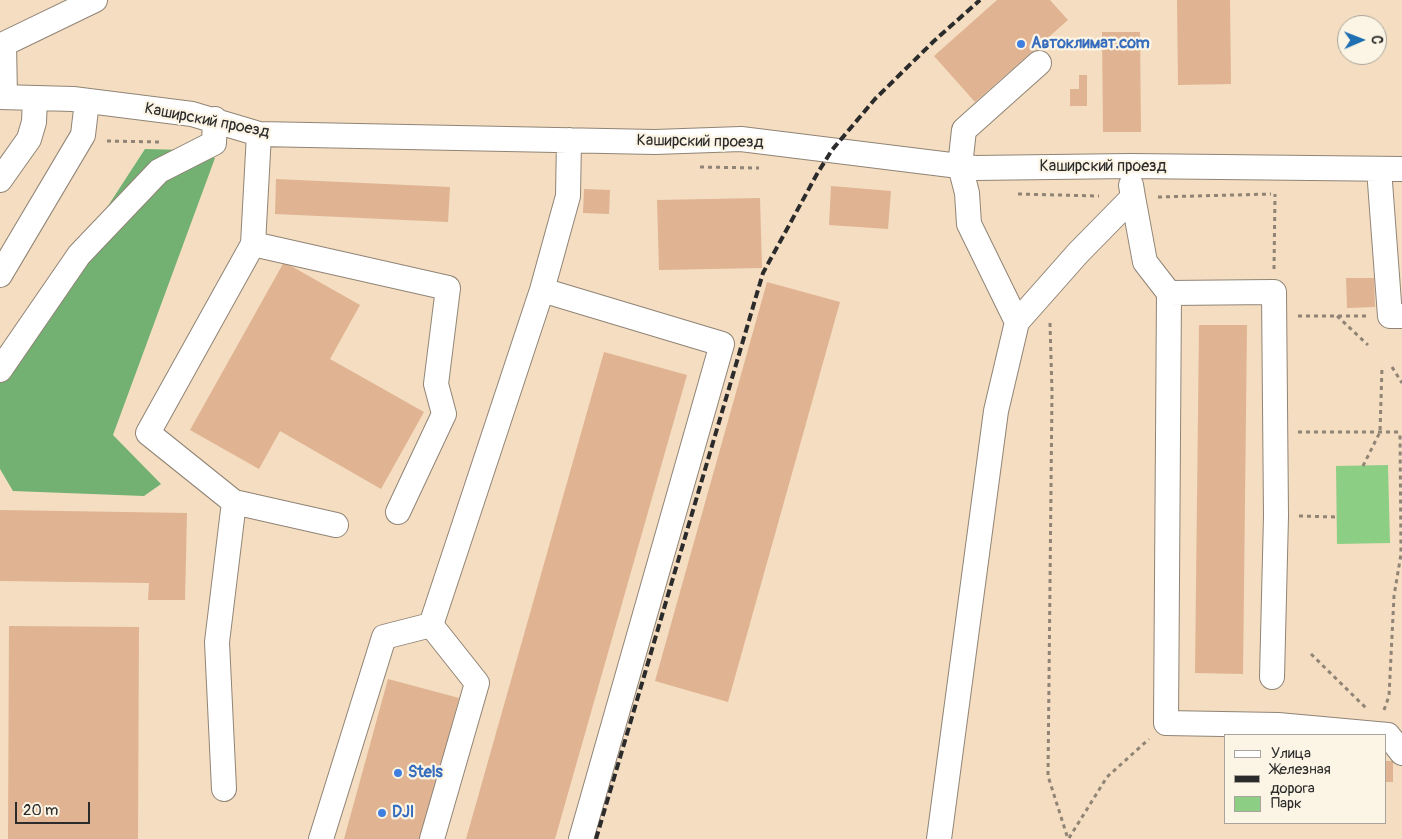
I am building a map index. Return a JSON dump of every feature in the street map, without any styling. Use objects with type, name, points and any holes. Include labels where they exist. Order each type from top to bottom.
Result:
[{"type":"street","points":[[2,97],[4,44],[95,0]]},
{"type":"street","points":[[1017,322],[969,224],[967,193],[960,166],[964,130],[1039,63]]},
{"type":"street","name":"Каширский проезд","points":[[2,97],[87,101],[192,114],[215,119],[259,134],[655,142],[740,139],[960,166],[1391,169]]},
{"type":"street","points":[[0,180],[29,139],[34,122],[35,98]]},
{"type":"street","points":[[0,275],[83,135],[87,101]]},
{"type":"street","points":[[0,370],[79,254],[159,170],[214,144],[215,119]]},
{"type":"street","points":[[259,134],[253,244],[148,432],[234,502],[336,525]]},
{"type":"street","points":[[432,625],[542,290],[568,196],[569,140]]},
{"type":"street","points":[[1130,166],[1132,197],[1145,262],[1169,292],[1166,723],[1278,725],[1362,734]]},
{"type":"street","points":[[1391,169],[1396,316]]},
{"type":"street","points":[[939,839],[996,410],[1017,322],[1132,197]]},
{"type":"street","points":[[253,244],[448,288],[436,384],[444,414],[398,512]]},
{"type":"street","points":[[542,290],[722,344],[581,839]]},
{"type":"street","points":[[1169,292],[1274,292],[1276,516],[1272,677]]},
{"type":"street","points":[[224,789],[217,642],[234,502]]},
{"type":"street","points":[[321,839],[384,637],[432,625]]},
{"type":"street","points":[[432,625],[477,683],[432,839]]},
{"type":"path","points":[[1016,194],[1132,197],[1284,194]]},
{"type":"path","points":[[1274,292],[1275,194]]},
{"type":"path","points":[[1048,287],[1052,392],[1048,776],[1068,839]]},
{"type":"path","points":[[1274,316],[1396,316]]},
{"type":"path","points":[[1337,316],[1368,345]]},
{"type":"path","points":[[1363,466],[1380,432],[1382,367]]},
{"type":"path","points":[[1392,367],[1402,383]]},
{"type":"path","points":[[1275,431],[1401,432],[1402,554],[1394,596],[1389,696],[1390,737]]},
{"type":"path","points":[[1276,516],[1337,517]]},
{"type":"path","points":[[1311,654],[1356,696],[1390,737]]},
{"type":"path","points":[[1068,839],[1106,777],[1166,723]]},
{"type":"green space","points":[[145,149],[185,150],[215,158],[113,435],[161,484],[144,496],[13,491],[0,469],[0,372]]},
{"type":"green space","points":[[1388,465],[1390,543],[1337,544],[1336,466]]},
{"type":"building","points":[[997,0],[1050,0],[1068,20],[975,102],[934,56]]},
{"type":"building","points":[[1177,0],[1230,0],[1231,84],[1178,85]]},
{"type":"building","points":[[1102,32],[1140,32],[1141,132],[1103,132]]},
{"type":"building","points":[[1079,75],[1087,75],[1087,106],[1070,106],[1070,89],[1079,89]]},
{"type":"building","points":[[276,179],[450,187],[448,222],[275,214]]},
{"type":"building","points":[[831,186],[891,191],[888,229],[829,225]]},
{"type":"building","points":[[584,189],[610,190],[609,214],[583,213]]},
{"type":"building","points":[[760,198],[762,268],[659,270],[657,200]]},
{"type":"building","points":[[284,262],[360,305],[330,359],[424,412],[381,489],[280,431],[259,469],[190,430]]},
{"type":"building","points":[[1346,278],[1374,278],[1375,307],[1347,308]]},
{"type":"building","points":[[767,282],[840,302],[728,702],[655,681]]},
{"type":"building","points":[[1199,325],[1247,325],[1243,674],[1195,673]]},
{"type":"building","points":[[604,352],[687,375],[555,839],[466,839]]},
{"type":"building","points":[[0,510],[187,513],[185,600],[148,600],[149,583],[0,581]]},
{"type":"building","points":[[9,626],[139,627],[138,839],[8,839]]},
{"type":"building","points":[[388,679],[459,698],[421,839],[344,839]]},
{"type":"building","points":[[1387,761],[1393,761],[1393,782],[1387,782]]},
{"type":"railway","points":[[596,839],[763,273],[832,150],[875,99],[934,41],[980,0]]},
{"type":"place","name":"Автоклимат.com","points":[[1021,44]]},
{"type":"place","name":"Stels","points":[[398,773]]},
{"type":"place","name":"DJI","points":[[382,813]]}]
